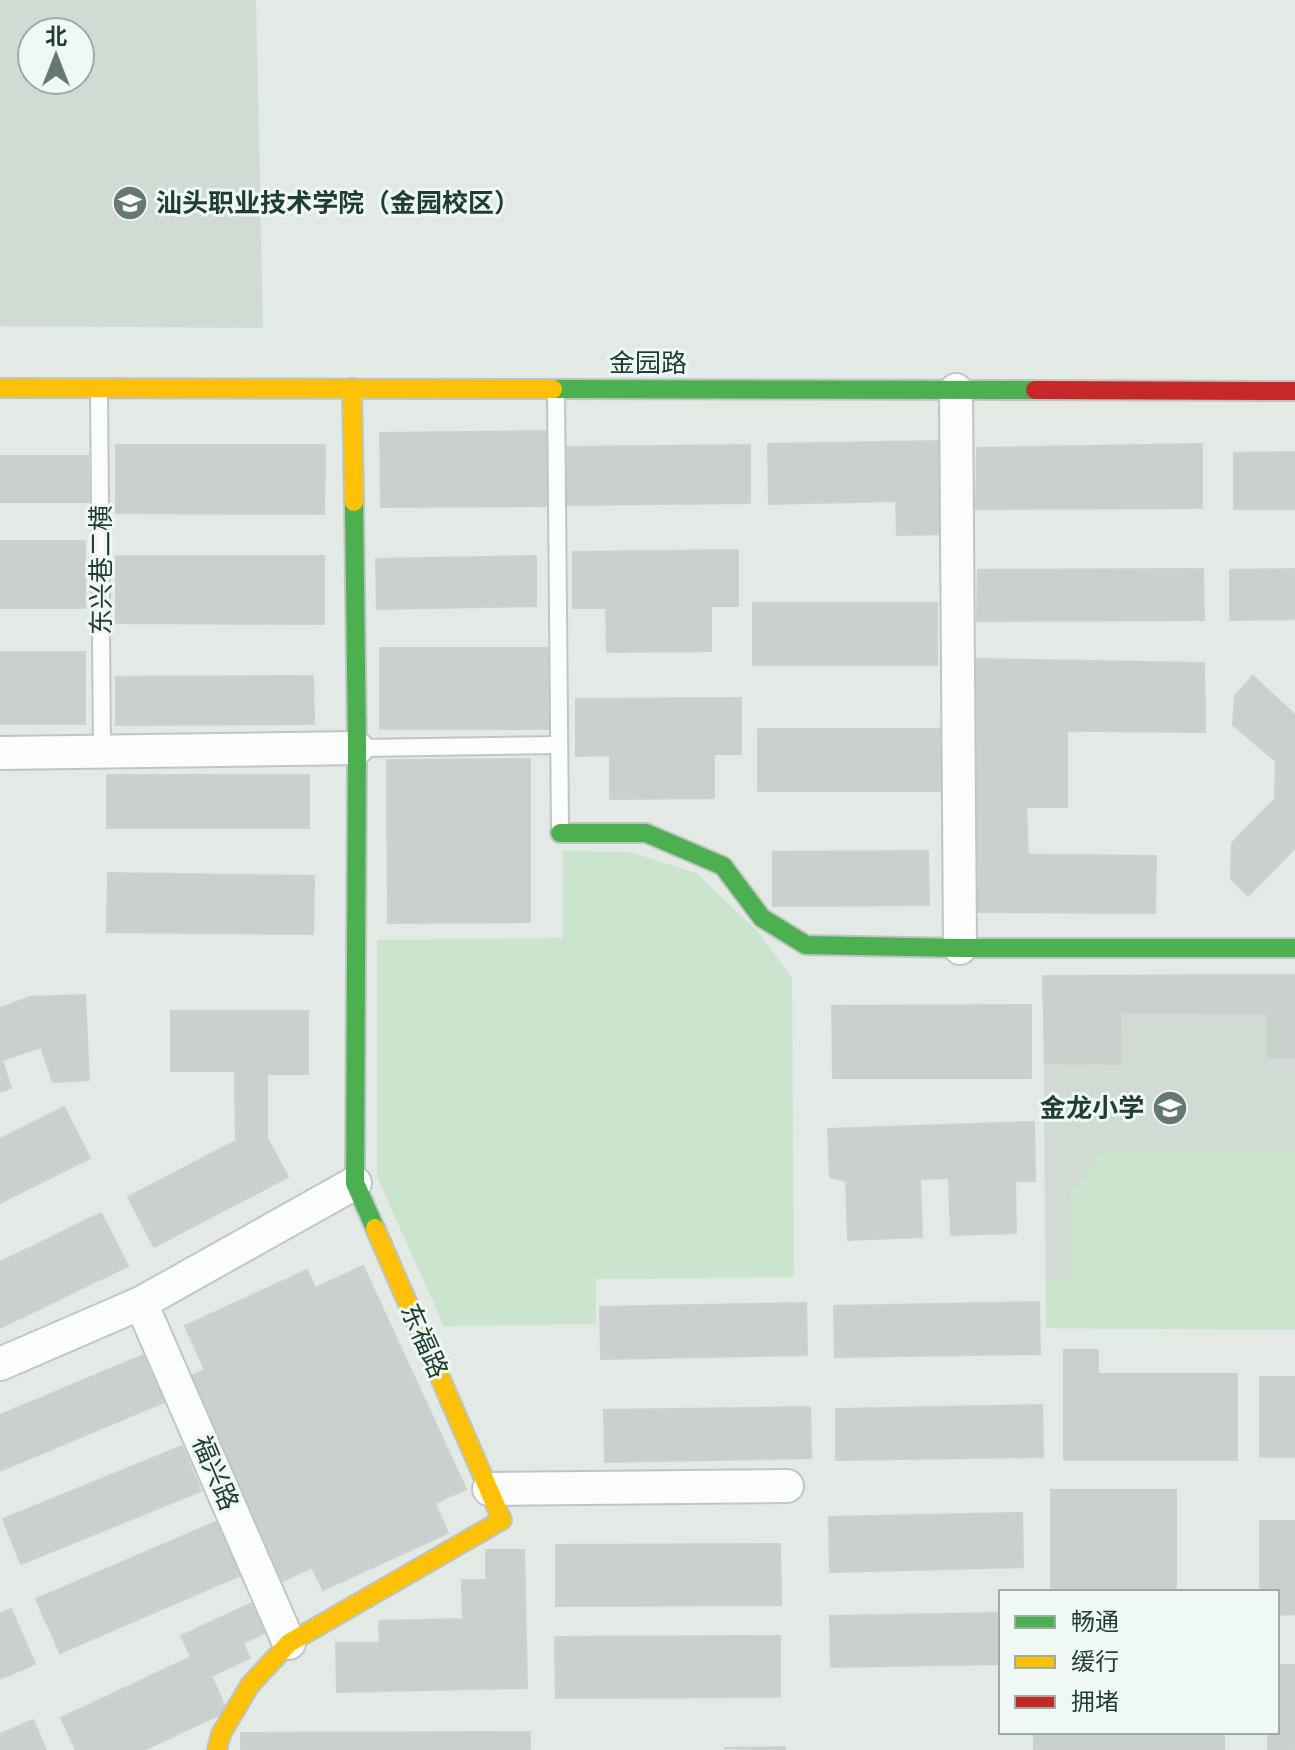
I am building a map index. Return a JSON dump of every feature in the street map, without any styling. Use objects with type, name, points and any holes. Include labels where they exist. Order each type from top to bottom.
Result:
[{"type":"street","name":"金园路","points":[[0,388],[1295,391]]},
{"type":"street","points":[[0,1364],[141,1303],[355,1183],[357,748],[352,388]]},
{"type":"street","points":[[956,390],[960,948]]},
{"type":"street","points":[[0,753],[357,748]]},
{"type":"street","points":[[560,833],[646,833],[723,866],[762,918],[806,945],[1295,948]]},
{"type":"street","name":"东福路","points":[[217,1750],[221,1734],[250,1685],[289,1643],[502,1520],[355,1183]]},
{"type":"street","name":"福兴路","points":[[141,1303],[289,1643]]},
{"type":"street","points":[[489,1489],[787,1486]]},
{"type":"lane","name":"东兴巷二横","points":[[99,388],[102,751]]},
{"type":"lane","points":[[556,389],[560,833]]},
{"type":"lane","points":[[357,748],[559,745]]},
{"type":"shaded area","name":"汕头职业技术学院（金园校区）","points":[[0,0],[256,0],[263,328],[0,326]]},
{"type":"shaded area","name":"金龙小学","points":[[1295,975],[1295,1330],[1046,1328],[1043,976]]},
{"type":"green space","points":[[563,851],[630,852],[696,873],[758,932],[792,978],[794,1277],[596,1279],[596,1324],[444,1326],[377,1177],[377,940],[563,938]]},
{"type":"green space","points":[[1103,1150],[1295,1151],[1295,1330],[1046,1328],[1046,1279],[1073,1279],[1071,1192]]},
{"type":"building","points":[[548,431],[549,506],[381,507],[380,433]]},
{"type":"building","points":[[944,441],[946,534],[897,535],[896,501],[769,504],[768,444]]},
{"type":"building","points":[[1202,444],[1202,508],[976,509],[977,448]]},
{"type":"building","points":[[116,445],[325,445],[324,514],[116,513]]},
{"type":"building","points":[[750,445],[750,503],[566,505],[566,447]]},
{"type":"building","points":[[1295,452],[1295,509],[1234,509],[1234,453]]},
{"type":"building","points":[[0,456],[88,456],[90,502],[0,502]]},
{"type":"building","points":[[0,541],[85,541],[85,608],[0,608]]},
{"type":"building","points":[[738,550],[738,606],[711,606],[711,651],[607,652],[606,608],[573,608],[573,552]]},
{"type":"building","points":[[116,556],[324,556],[324,624],[116,623]]},
{"type":"building","points":[[536,556],[536,606],[377,609],[376,559]]},
{"type":"building","points":[[1203,569],[1204,620],[977,621],[978,570]]},
{"type":"building","points":[[1295,569],[1295,619],[1230,620],[1230,570]]},
{"type":"building","points":[[753,603],[937,603],[937,665],[753,665]]},
{"type":"building","points":[[380,648],[549,648],[549,729],[380,729]]},
{"type":"building","points":[[0,652],[85,652],[85,724],[0,724]]},
{"type":"building","points":[[977,659],[1204,663],[1205,732],[977,730]]},
{"type":"building","points":[[313,676],[314,724],[116,725],[116,677]]},
{"type":"building","points":[[1253,676],[1295,715],[1295,848],[1248,896],[1231,879],[1232,843],[1275,799],[1276,761],[1233,725],[1235,696]]},
{"type":"building","points":[[741,698],[741,754],[714,754],[714,798],[610,799],[610,755],[576,756],[576,699]]},
{"type":"building","points":[[758,729],[942,729],[942,791],[758,791]]},
{"type":"building","points":[[977,730],[1067,730],[1067,807],[1026,807],[1028,855],[976,854]]},
{"type":"building","points":[[530,759],[530,922],[388,923],[387,760]]},
{"type":"building","points":[[107,775],[309,775],[309,828],[107,828]]},
{"type":"building","points":[[928,851],[929,905],[773,906],[773,852]]},
{"type":"building","points":[[976,854],[1156,856],[1155,913],[976,912]]},
{"type":"building","points":[[108,873],[314,876],[313,934],[107,932]]},
{"type":"building","points":[[1295,975],[1295,1058],[1267,1058],[1267,1013],[1121,1012],[1120,1064],[1045,1063],[1043,976]]},
{"type":"building","points":[[85,995],[89,1080],[53,1082],[41,1047],[2,1060],[11,1088],[0,1092],[0,1008],[30,997]]},
{"type":"building","points":[[1031,1005],[1031,1078],[833,1078],[832,1006]]},
{"type":"building","points":[[171,1011],[308,1011],[308,1074],[267,1074],[267,1138],[288,1177],[154,1247],[128,1197],[236,1141],[235,1071],[171,1071]]},
{"type":"building","points":[[64,1107],[90,1158],[0,1203],[0,1139]]},
{"type":"building","points":[[1034,1122],[1035,1181],[1015,1181],[1016,1233],[951,1235],[949,1178],[920,1179],[922,1237],[848,1240],[846,1181],[830,1177],[828,1129]]},
{"type":"building","points":[[101,1213],[128,1266],[0,1328],[0,1262]]},
{"type":"building","points":[[363,1266],[466,1489],[435,1503],[448,1533],[323,1590],[312,1567],[281,1582],[186,1378],[205,1370],[185,1326],[307,1270],[315,1288]]},
{"type":"building","points":[[1039,1302],[1040,1354],[835,1357],[834,1306]]},
{"type":"building","points":[[806,1303],[807,1355],[601,1359],[600,1307]]},
{"type":"building","points":[[1064,1350],[1098,1350],[1098,1374],[1237,1374],[1237,1460],[1064,1460]]},
{"type":"building","points":[[143,1355],[164,1402],[0,1471],[0,1415]]},
{"type":"building","points":[[1260,1377],[1295,1377],[1295,1457],[1260,1457]]},
{"type":"building","points":[[1042,1405],[1043,1457],[836,1460],[836,1409]]},
{"type":"building","points":[[810,1407],[811,1458],[605,1462],[604,1410]]},
{"type":"building","points":[[182,1446],[201,1491],[21,1564],[3,1519]]},
{"type":"building","points":[[1051,1490],[1176,1490],[1176,1590],[1051,1590]]},
{"type":"building","points":[[1022,1513],[1023,1567],[830,1572],[829,1517]]},
{"type":"building","points":[[225,1518],[248,1572],[60,1653],[36,1599]]},
{"type":"building","points":[[1260,1521],[1295,1521],[1295,1614],[1279,1615],[1279,1590],[1260,1590]]},
{"type":"building","points":[[780,1544],[781,1605],[556,1606],[556,1545]]},
{"type":"building","points":[[486,1550],[524,1550],[527,1688],[337,1692],[336,1643],[380,1643],[379,1621],[463,1619],[462,1580],[486,1580]]},
{"type":"building","points":[[254,1602],[268,1631],[243,1643],[250,1658],[211,1676],[227,1711],[144,1750],[76,1750],[61,1718],[191,1657],[181,1636]]},
{"type":"building","points":[[11,1609],[35,1664],[0,1679],[0,1614]]},
{"type":"building","points":[[999,1613],[999,1664],[831,1667],[830,1616]]},
{"type":"building","points":[[780,1636],[780,1697],[556,1698],[555,1637]]},
{"type":"building","points":[[1279,1665],[1295,1665],[1295,1750],[1268,1750],[1268,1734],[1279,1734]]},
{"type":"building","points":[[33,1720],[46,1750],[0,1750],[0,1734]]},
{"type":"building","points":[[530,1732],[530,1750],[241,1750],[241,1733]]},
{"type":"building","points":[[1034,1734],[1224,1734],[1224,1750],[1034,1750]]},
{"type":"building","points":[[785,1747],[785,1750],[724,1748]]},
{"type":"traffic: fast","points":[[553,389],[1035,390]]},
{"type":"traffic: fast","points":[[354,502],[357,748],[355,1183],[375,1228]]},
{"type":"traffic: fast","points":[[560,833],[646,833],[723,866],[762,918],[806,945],[1295,948]]},
{"type":"traffic: slow","points":[[0,388],[553,389]]},
{"type":"traffic: slow","points":[[352,388],[354,502]]},
{"type":"traffic: slow","points":[[217,1750],[221,1734],[250,1685],[289,1643],[502,1520],[375,1228]]},
{"type":"traffic: jam","points":[[1035,390],[1295,391]]},
{"type":"place","name":"汕头职业技术学院（金园校区）","points":[[130,203]]},
{"type":"place","name":"金龙小学","points":[[1170,1108]]}]
